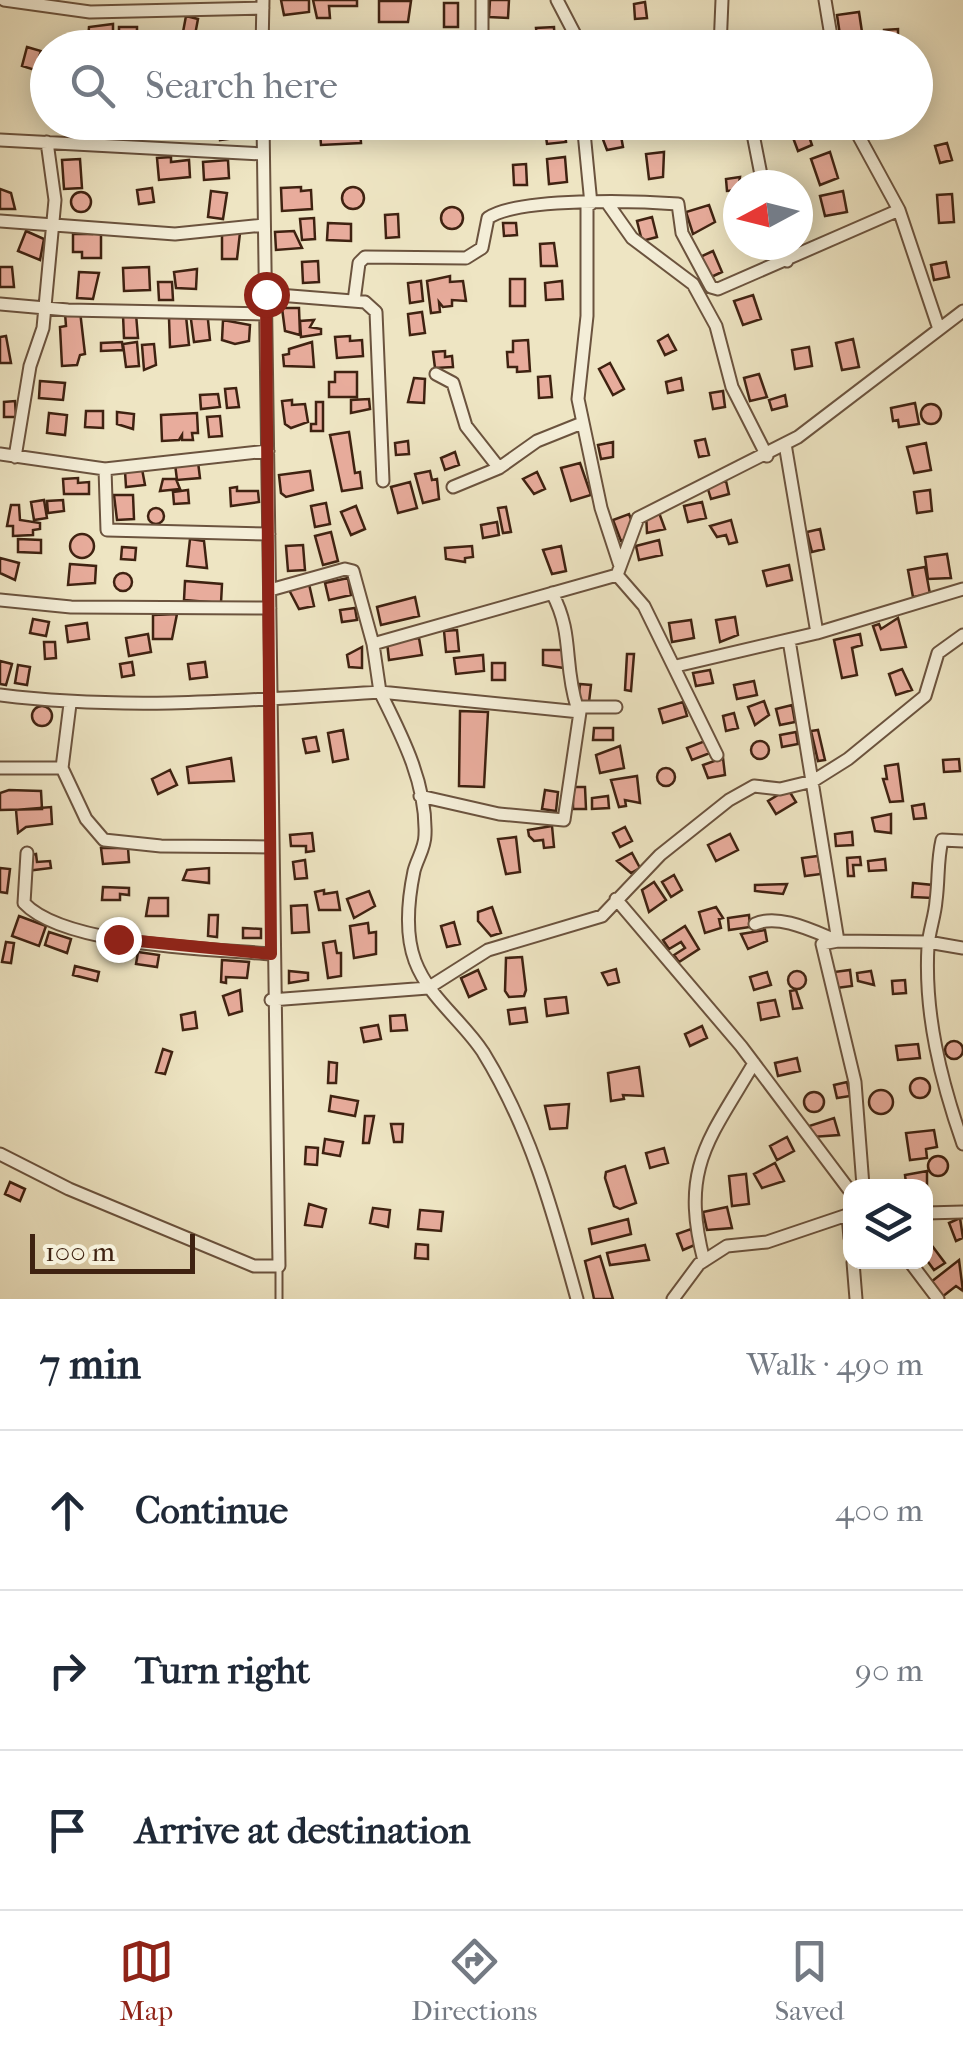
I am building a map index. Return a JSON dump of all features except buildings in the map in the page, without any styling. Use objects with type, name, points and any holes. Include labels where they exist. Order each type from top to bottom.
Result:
[{"type":"street","points":[[4,0],[74,12],[263,4],[262,30]]},
{"type":"street","points":[[482,0],[482,30]]},
{"type":"street","points":[[557,0],[573,30]]},
{"type":"street","points":[[721,30],[722,0]]},
{"type":"street","points":[[826,0],[830,30]]},
{"type":"street","points":[[0,140],[263,154]]},
{"type":"street","points":[[0,1154],[239,1260],[254,1266],[278,1266],[263,140]]},
{"type":"street","points":[[584,140],[589,204],[588,305],[579,381],[582,423],[618,571],[644,606],[717,754]]},
{"type":"street","points":[[754,140],[760,170]]},
{"type":"street","points":[[861,140],[898,210],[940,329]]},
{"type":"street","points":[[15,457],[44,307],[55,200],[47,142]]},
{"type":"street","points":[[354,301],[359,263],[365,257],[466,258],[482,248],[488,218],[499,210],[532,204],[678,204],[682,233],[713,288],[787,261],[898,210]]},
{"type":"street","points":[[608,204],[632,238],[693,284],[716,326],[732,387],[767,456]]},
{"type":"street","points":[[0,221],[175,234],[264,225]]},
{"type":"street","points":[[266,294],[366,302],[376,312],[383,481]]},
{"type":"street","points":[[0,304],[266,314]]},
{"type":"street","points":[[618,571],[638,518],[767,456],[963,310]]},
{"type":"street","points":[[436,374],[453,382],[466,426],[499,468]]},
{"type":"street","points":[[453,488],[499,468],[537,442],[582,423]]},
{"type":"street","points":[[785,444],[817,633]]},
{"type":"street","points":[[0,454],[105,469],[268,451]]},
{"type":"street","points":[[105,469],[110,531],[269,534]]},
{"type":"street","points":[[270,590],[349,569],[372,644],[380,692],[402,731],[420,796],[425,836],[410,902],[410,942],[428,988],[481,1050],[520,1118],[540,1166],[577,1299]]},
{"type":"street","points":[[372,644],[552,594],[618,571]]},
{"type":"street","points":[[676,666],[817,633],[963,589]]},
{"type":"street","points":[[552,594],[567,621],[568,676],[577,707],[616,708]]},
{"type":"street","points":[[0,600],[71,607],[270,608]]},
{"type":"street","points":[[272,1000],[428,988],[488,950],[602,916],[660,854],[729,800],[754,786],[780,789],[814,781],[925,696],[938,653],[963,635]]},
{"type":"street","points":[[789,640],[838,941]]},
{"type":"street","points":[[0,695],[70,704],[380,692],[580,712],[564,820],[499,814],[420,796]]},
{"type":"street","points":[[70,704],[62,768],[86,819],[104,840],[160,846],[272,848]]},
{"type":"street","points":[[0,768],[62,768]]},
{"type":"street","points":[[962,836],[942,840],[928,942],[932,1024],[963,1144]]},
{"type":"street","points":[[27,853],[24,903],[48,917],[100,937],[271,954]]},
{"type":"street","points":[[616,900],[754,1063],[843,1182]]},
{"type":"street","points":[[755,924],[762,921],[796,925],[838,941]]},
{"type":"street","points":[[862,1179],[855,1082],[822,944],[928,942],[963,948]]},
{"type":"street","points":[[704,1261],[691,1203],[704,1147],[754,1063]]},
{"type":"street","points":[[933,1213],[963,1212]]},
{"type":"street","points":[[673,1299],[704,1261],[727,1246],[767,1242],[843,1216]]},
{"type":"street","points":[[854,1269],[856,1299]]},
{"type":"street","points":[[915,1269],[938,1299]]},
{"type":"lane","points":[[278,1266],[280,1299]]},
{"type":"route","points":[[118,939],[271,954],[266,294]]}]
